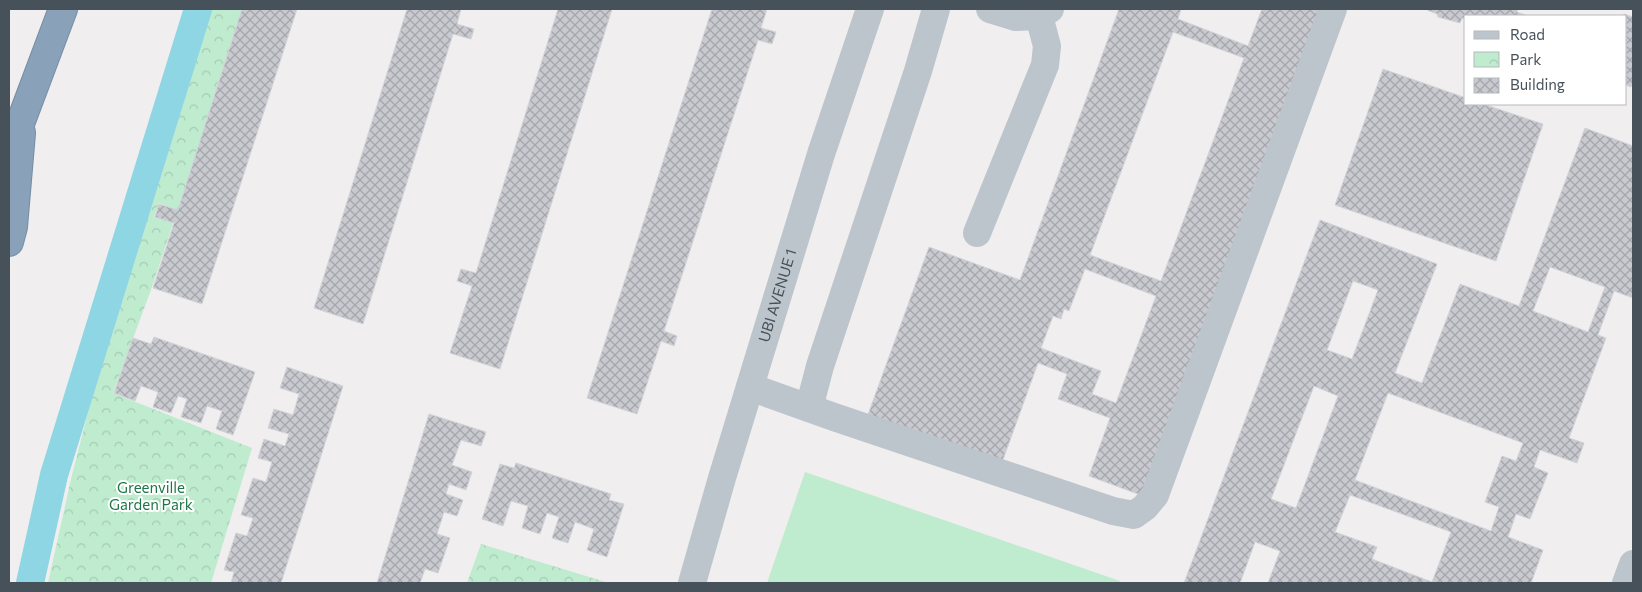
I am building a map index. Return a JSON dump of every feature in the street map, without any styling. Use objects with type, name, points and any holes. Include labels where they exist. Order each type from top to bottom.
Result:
[{"type":"highway","points":[[9,153],[63,9]]},
{"type":"highway","points":[[9,242],[13,220],[22,119]]},
{"type":"street","name":"UBI AVENUE 1","points":[[692,583],[821,154],[870,9]]},
{"type":"street","points":[[809,408],[820,366],[918,71],[936,9]]},
{"type":"street","points":[[977,233],[1044,65],[1047,46],[1044,13],[1016,17],[990,9]]},
{"type":"street","points":[[750,387],[1113,511],[1134,515],[1145,507],[1155,495],[1333,9]]},
{"type":"street","points":[[1626,583],[1633,564]]},
{"type":"green space","name":"Greenville Garden Park","points":[[209,9],[242,9],[178,210],[159,203],[154,217],[173,223],[113,393],[252,448],[211,583],[48,583],[71,479],[93,393]]},
{"type":"green space","points":[[805,472],[1120,581],[1119,583],[767,583]]},
{"type":"green space","points":[[481,544],[609,583],[467,583]]},
{"type":"building","points":[[242,9],[297,9],[202,304],[153,288],[174,223],[155,217],[159,204],[178,210]]},
{"type":"building","points":[[407,9],[461,9],[457,24],[474,29],[471,39],[453,34],[363,324],[314,308]]},
{"type":"building","points":[[558,9],[612,9],[500,369],[450,353],[472,286],[457,281],[461,269],[476,273]]},
{"type":"building","points":[[712,9],[767,9],[761,28],[776,32],[772,44],[758,40],[664,331],[677,336],[674,346],[661,341],[637,414],[587,398]]},
{"type":"building","points":[[1119,9],[1181,9],[1178,19],[1248,46],[1262,9],[1325,9],[1146,497],[1089,476],[1110,418],[1058,399],[1067,374],[1038,363],[1000,468],[866,420],[929,247],[1020,280]],"holes":[[[1173,32],[1244,58],[1161,281],[1090,255]],[[1085,269],[1156,296],[1116,403],[1092,394],[1101,371],[1041,348],[1053,316],[1061,319],[1064,309],[1069,311]]]},
{"type":"building","points":[[1518,9],[1517,12],[1525,15],[1464,15],[1464,18],[1462,18],[1460,23],[1438,17],[1437,14],[1427,10]]},
{"type":"building","points":[[1627,15],[1633,17],[1633,82],[1631,87],[1627,85]]},
{"type":"building","points":[[1383,69],[1464,97],[1464,105],[1486,105],[1543,124],[1496,261],[1335,205]]},
{"type":"building","points":[[1585,128],[1633,146],[1633,298],[1614,291],[1598,335],[1606,338],[1569,438],[1584,443],[1577,463],[1540,450],[1534,467],[1548,473],[1530,519],[1516,514],[1508,537],[1543,550],[1531,583],[1268,583],[1280,551],[1255,542],[1240,583],[1184,583],[1320,220],[1437,264],[1395,373],[1422,383],[1460,284],[1519,306]],"holes":[[[1550,267],[1605,287],[1588,332],[1533,311]],[[1353,281],[1378,290],[1352,359],[1327,350]],[[1314,386],[1338,396],[1296,508],[1271,499]],[[1388,393],[1523,443],[1516,461],[1502,456],[1485,502],[1499,507],[1491,531],[1355,480]],[[1350,495],[1451,532],[1432,582],[1372,559],[1377,547],[1335,532]]]},
{"type":"building","points":[[154,337],[255,372],[233,435],[216,429],[222,411],[207,406],[201,423],[181,417],[187,399],[178,396],[171,413],[153,407],[158,392],[141,386],[135,401],[114,393],[133,338],[151,344]]},
{"type":"building","points":[[287,367],[343,386],[281,583],[231,583],[234,572],[224,570],[236,533],[247,536],[253,518],[241,515],[253,478],[266,482],[272,462],[258,458],[264,439],[285,446],[289,434],[268,428],[274,409],[293,415],[299,394],[280,388]]},
{"type":"building","points":[[429,414],[486,432],[481,446],[461,440],[452,465],[472,472],[466,490],[449,484],[446,494],[463,500],[457,516],[444,512],[437,534],[450,538],[438,573],[425,569],[420,583],[377,583]]},
{"type":"building","points":[[516,463],[611,494],[609,500],[624,504],[607,557],[587,550],[594,529],[575,522],[568,543],[552,538],[559,517],[547,513],[540,534],[522,528],[528,506],[511,501],[503,526],[482,519],[500,464],[514,468]]},
{"type":"waterway","points":[[30,583],[54,475],[198,9]]}]
